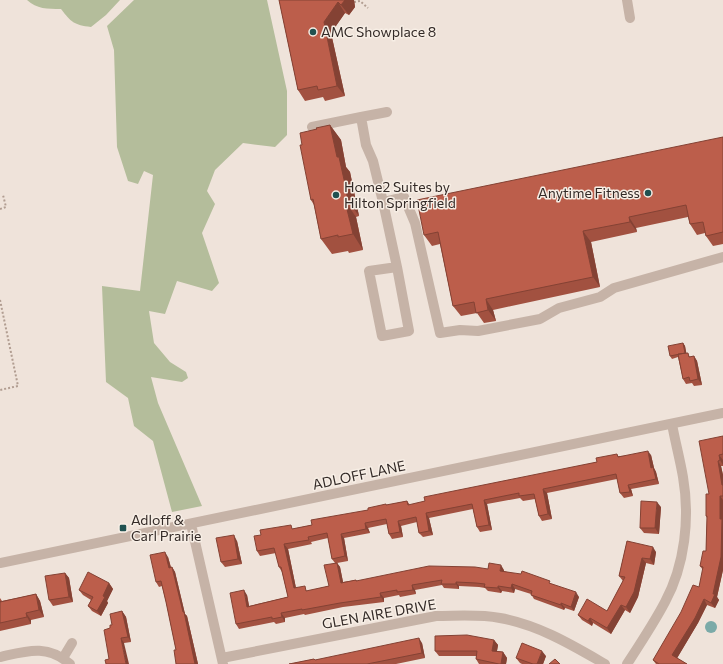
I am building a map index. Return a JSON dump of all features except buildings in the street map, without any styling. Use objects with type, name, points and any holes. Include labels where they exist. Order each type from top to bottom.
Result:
[{"type":"street","points":[[626,0],[630,18]]},
{"type":"street","points":[[312,127],[387,112]]},
{"type":"street","points":[[361,117],[366,146],[373,161],[383,202],[409,331],[382,336],[369,271],[396,267]]},
{"type":"street","points":[[383,202],[404,197],[415,223],[440,333],[460,330],[478,332],[540,319],[559,308],[600,298],[614,288],[723,259]]},
{"type":"street","name":"ADLOFF LANE","points":[[0,563],[723,413]]},
{"type":"street","points":[[627,664],[666,601],[682,554],[686,507],[683,478],[672,424]]},
{"type":"street","points":[[191,524],[222,661]]},
{"type":"street","name":"GLEN AIRE DRIVE","points":[[222,661],[436,616],[467,616],[499,617],[527,624],[558,637],[606,664]]},
{"type":"street","points":[[0,657],[38,650],[46,651],[67,661],[72,644]]},
{"type":"path","points":[[354,2],[360,1],[368,8]]},
{"type":"path","points":[[0,208],[6,207],[3,196]]},
{"type":"path","points":[[0,300],[18,386],[0,390]]},
{"type":"green space","points":[[27,0],[120,0],[106,15],[91,27],[73,22],[61,9],[42,8]]},
{"type":"green space","points":[[134,0],[267,0],[287,91],[287,135],[275,147],[243,143],[215,170],[207,191],[215,204],[202,233],[219,283],[212,291],[177,281],[165,314],[149,311],[154,343],[170,362],[186,372],[188,378],[182,382],[151,377],[158,403],[202,506],[172,512],[153,441],[134,426],[128,398],[106,382],[102,286],[140,291],[153,175],[144,171],[138,184],[128,181],[117,147],[114,50],[107,26]]},
{"type":"water","points":[[709,621],[713,621],[717,627],[713,633],[709,633],[705,629],[705,625]]},
{"type":"place","name":"AMC Showplace 8","points":[[313,32]]},
{"type":"place","name":"Anytime Fitness","points":[[648,193]]},
{"type":"place","name":"Home2 Suites by Hilton Springfield","points":[[336,195]]},
{"type":"place","name":"Adloff & Carl Prairie","points":[[123,528]]}]
